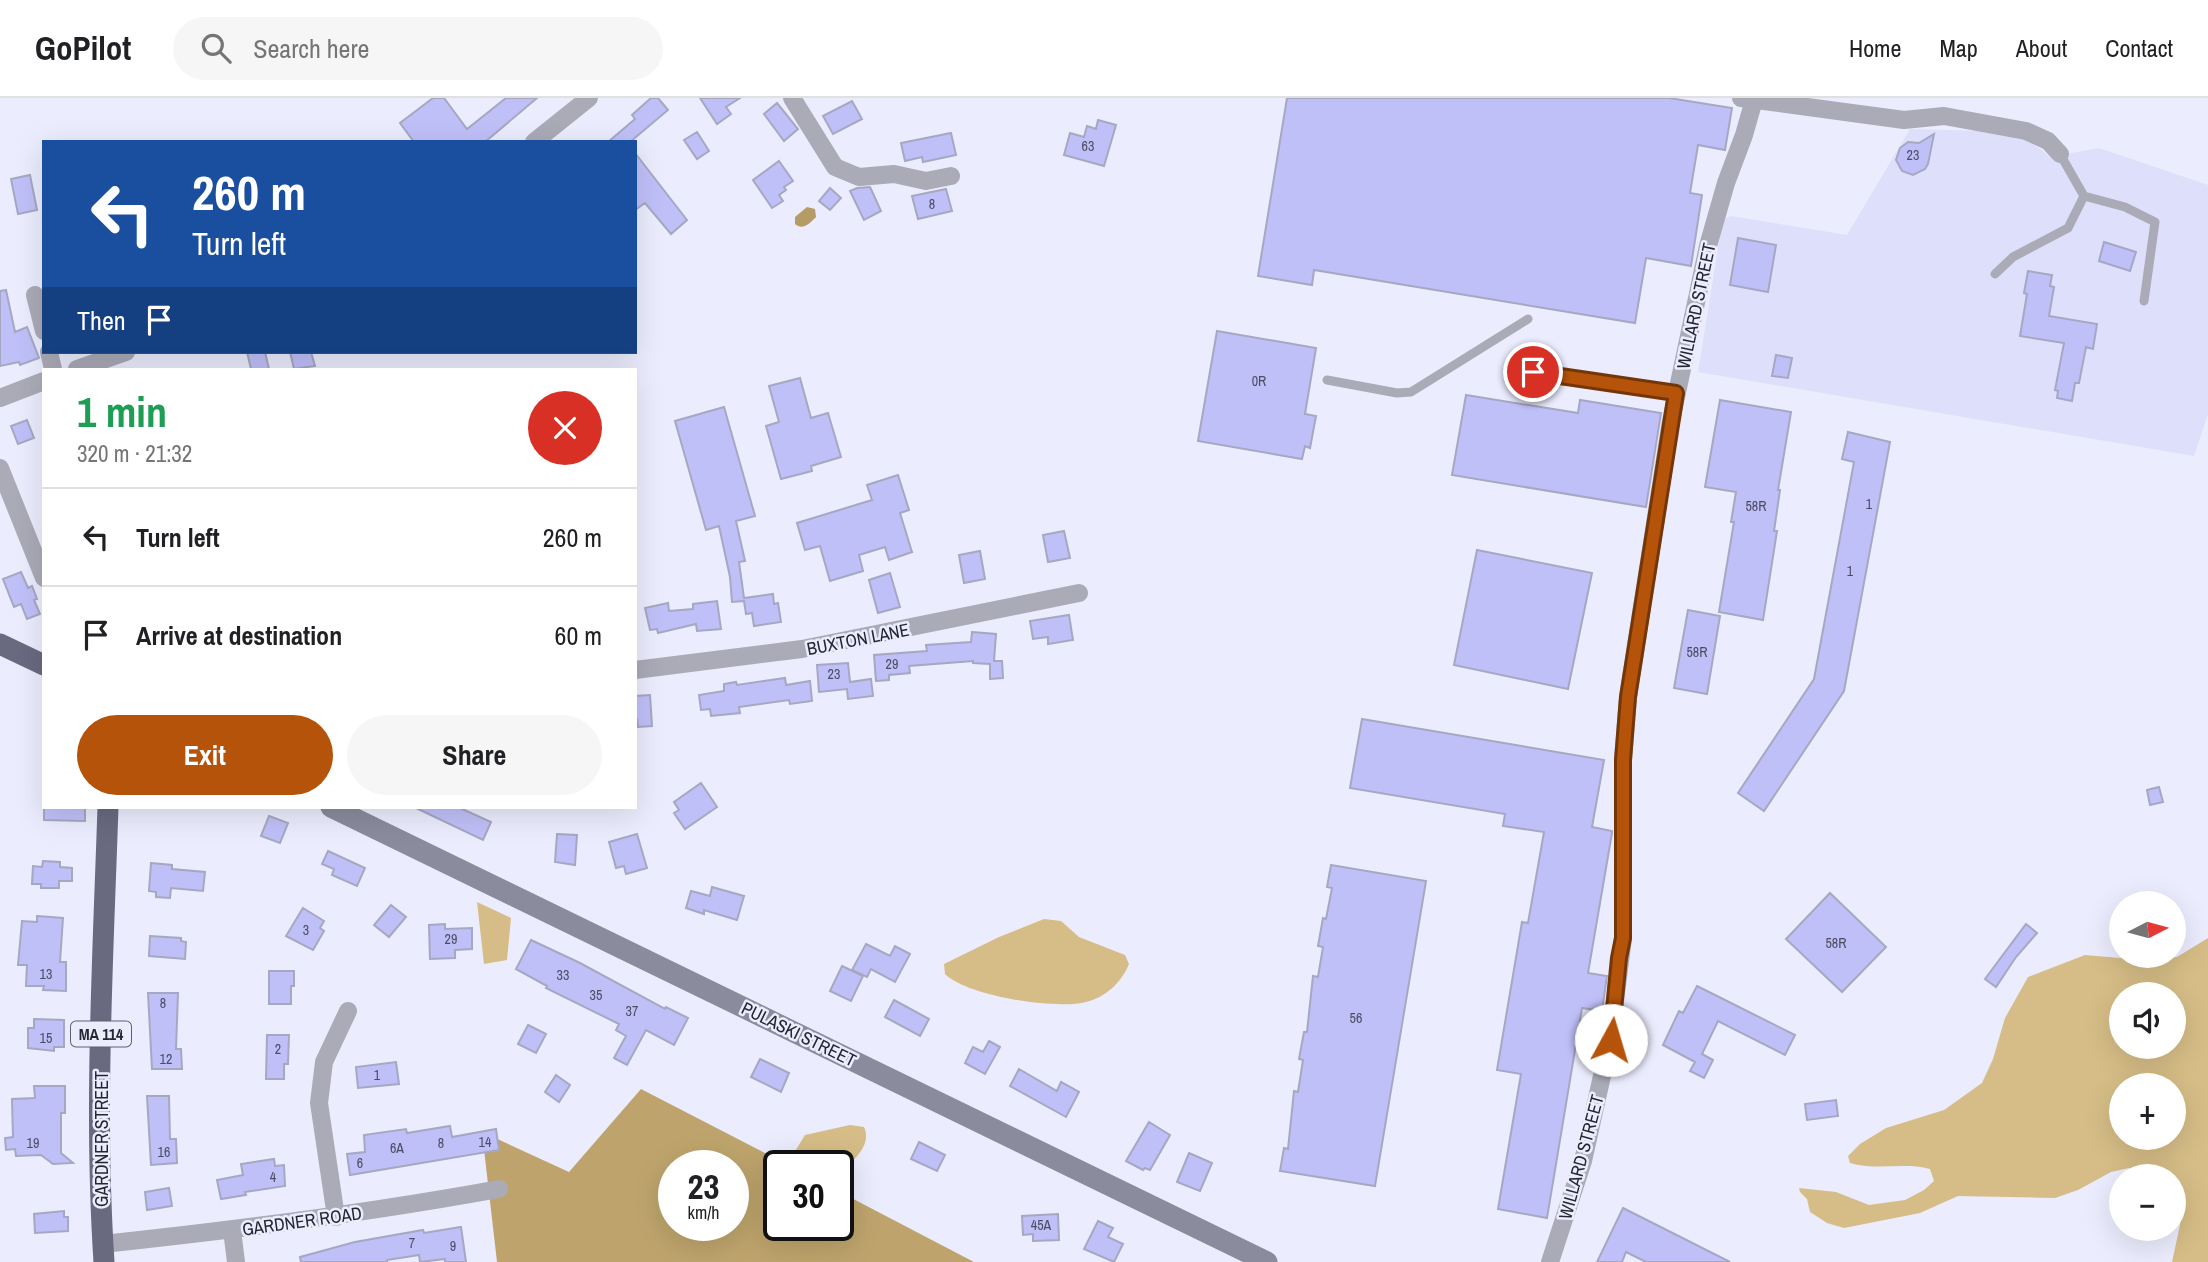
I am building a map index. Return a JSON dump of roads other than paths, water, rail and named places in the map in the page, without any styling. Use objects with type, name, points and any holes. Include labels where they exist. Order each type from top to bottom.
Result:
[{"type":"highway","points":[[0,644],[42,664]]},
{"type":"highway","name":"GARDNER STREET","points":[[104,1253],[101,1061],[108,809]]},
{"type":"main road","name":"PULASKI STREET","points":[[335,809],[1267,1262]]},
{"type":"street","points":[[536,140],[589,98]]},
{"type":"street","points":[[792,98],[835,167],[859,177],[894,174],[926,181],[951,176]]},
{"type":"street","points":[[1747,99],[1903,120],[1944,116],[2026,131],[2048,141],[2060,154]]},
{"type":"street","name":"WILLARD STREET","points":[[1550,1262],[1583,1161],[1611,1040],[1623,938],[1623,760],[1628,697],[1676,393],[1711,235],[1747,99]]},
{"type":"street","points":[[35,295],[42,323]]},
{"type":"street","points":[[80,368],[120,354]]},
{"type":"street","points":[[0,398],[42,382]]},
{"type":"street","points":[[0,468],[42,573]]},
{"type":"street","name":"BUXTON LANE","points":[[637,670],[802,649],[1079,593]]},
{"type":"street","points":[[336,1217],[319,1103],[324,1062],[348,1011]]},
{"type":"street","name":"GARDNER ROAD","points":[[104,1253],[232,1230],[336,1217],[499,1189]]},
{"type":"street","points":[[232,1230],[236,1262]]},
{"type":"lane","points":[[2060,154],[2084,196],[2125,207],[2155,222],[2144,301]]},
{"type":"lane","points":[[1995,274],[2013,257],[2068,228],[2084,196]]},
{"type":"lane","points":[[1327,380],[1397,393],[1411,392],[1528,319]]},
{"type":"lane","points":[[1533,372],[1676,393]]}]
